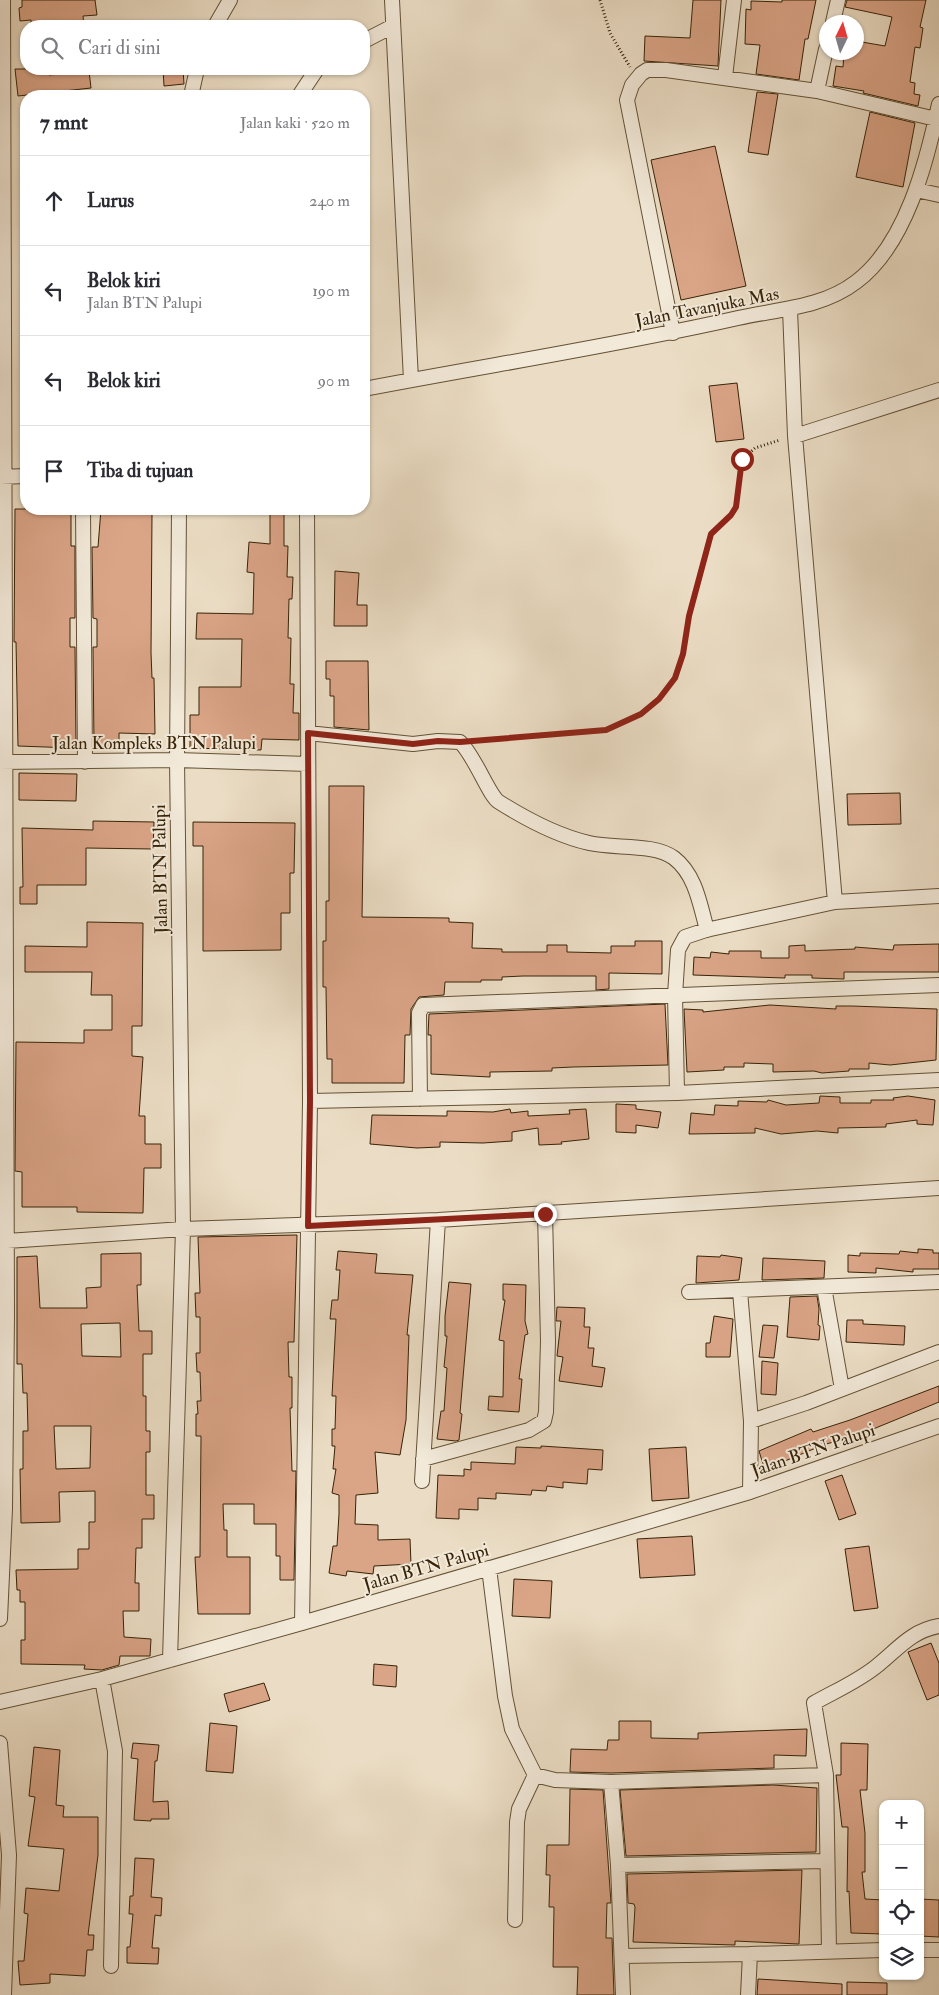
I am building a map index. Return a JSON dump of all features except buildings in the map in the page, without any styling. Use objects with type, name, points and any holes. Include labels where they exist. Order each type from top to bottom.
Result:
[{"type":"street","points":[[0,1619],[4,1315],[7,1241],[3,1040],[2,762],[3,0]]},
{"type":"street","points":[[218,20],[230,0]]},
{"type":"street","points":[[392,0],[411,380]]},
{"type":"street","points":[[725,77],[734,0]]},
{"type":"street","points":[[835,15],[838,0]]},
{"type":"street","points":[[370,38],[393,26]]},
{"type":"street","points":[[817,91],[824,60]]},
{"type":"street","points":[[673,334],[627,100],[628,92],[636,78],[647,70],[666,70],[725,77],[817,91],[936,119]]},
{"type":"street","points":[[193,90],[196,75]]},
{"type":"street","points":[[303,90],[314,75]]},
{"type":"street","name":"Jalan Tavanjuka Mas","points":[[370,388],[673,334],[790,309],[828,298],[857,282],[878,260],[896,234],[916,190],[939,104]]},
{"type":"street","points":[[916,190],[939,194]]},
{"type":"street","points":[[790,309],[796,436],[835,902]]},
{"type":"street","points":[[796,436],[939,390]]},
{"type":"street","points":[[3,476],[20,476]]},
{"type":"street","points":[[83,515],[85,762]]},
{"type":"street","name":"Jalan BTN Palupi","points":[[170,1660],[183,1229],[177,760],[179,515]]},
{"type":"street","points":[[302,1623],[310,1101],[307,515]]},
{"type":"street","points":[[308,733],[413,744],[438,741],[460,742],[471,755],[498,802],[569,837],[608,847],[654,849],[674,858],[686,870],[695,887],[707,930]]},
{"type":"street","name":"Jalan Kompleks BTN Palupi","points":[[2,762],[177,760],[308,764]]},
{"type":"street","points":[[677,1093],[675,995],[678,950],[685,937],[707,930],[835,902],[939,896]]},
{"type":"street","points":[[420,1099],[418,1013],[421,1006],[939,985]]},
{"type":"street","points":[[310,1101],[677,1093],[939,1080]]},
{"type":"street","points":[[7,1241],[183,1229],[308,1226],[545,1214],[939,1188]]},
{"type":"street","points":[[423,1459],[529,1430],[544,1421],[546,1412],[548,1341],[545,1214]]},
{"type":"street","points":[[422,1481],[438,1220]]},
{"type":"street","points":[[689,1292],[939,1282]]},
{"type":"street","points":[[824,1288],[842,1389]]},
{"type":"street","points":[[740,1291],[751,1421],[750,1492]]},
{"type":"street","points":[[751,1421],[939,1352]]},
{"type":"street","name":"Jalan BTN Palupi","points":[[0,1702],[102,1679],[170,1660],[750,1492],[939,1426]]},
{"type":"street","points":[[489,1568],[508,1713],[512,1729],[535,1775],[555,1780],[611,1782],[826,1775]]},
{"type":"street","points":[[829,1950],[826,1775],[814,1703],[878,1665],[905,1640],[929,1628],[939,1626]]},
{"type":"street","points":[[102,1679],[116,1751],[111,1966]]},
{"type":"street","points":[[0,1743],[5,1858],[4,1995]]},
{"type":"street","points":[[515,1920],[517,1822],[519,1809],[535,1775]]},
{"type":"street","points":[[611,1782],[618,1865],[623,1995]]},
{"type":"street","points":[[618,1865],[826,1861]]},
{"type":"street","points":[[622,1956],[879,1950]]},
{"type":"street","points":[[924,1950],[939,1950]]},
{"type":"street","points":[[748,1995],[750,1954]]},
{"type":"path","points":[[600,0],[610,33],[636,78]]},
{"type":"path","points":[[460,742],[606,730],[641,714],[659,699],[675,678],[683,654],[689,616],[711,534],[731,515],[736,507],[742,459],[755,448],[796,436]]},
{"type":"route","points":[[545,1214],[308,1226],[310,1101],[308,733],[413,744],[448,740],[460,742],[606,730],[623,724],[641,714],[659,699],[675,678],[683,654],[689,616],[698,589],[711,534],[719,524],[731,515],[736,507],[742,459]]}]
